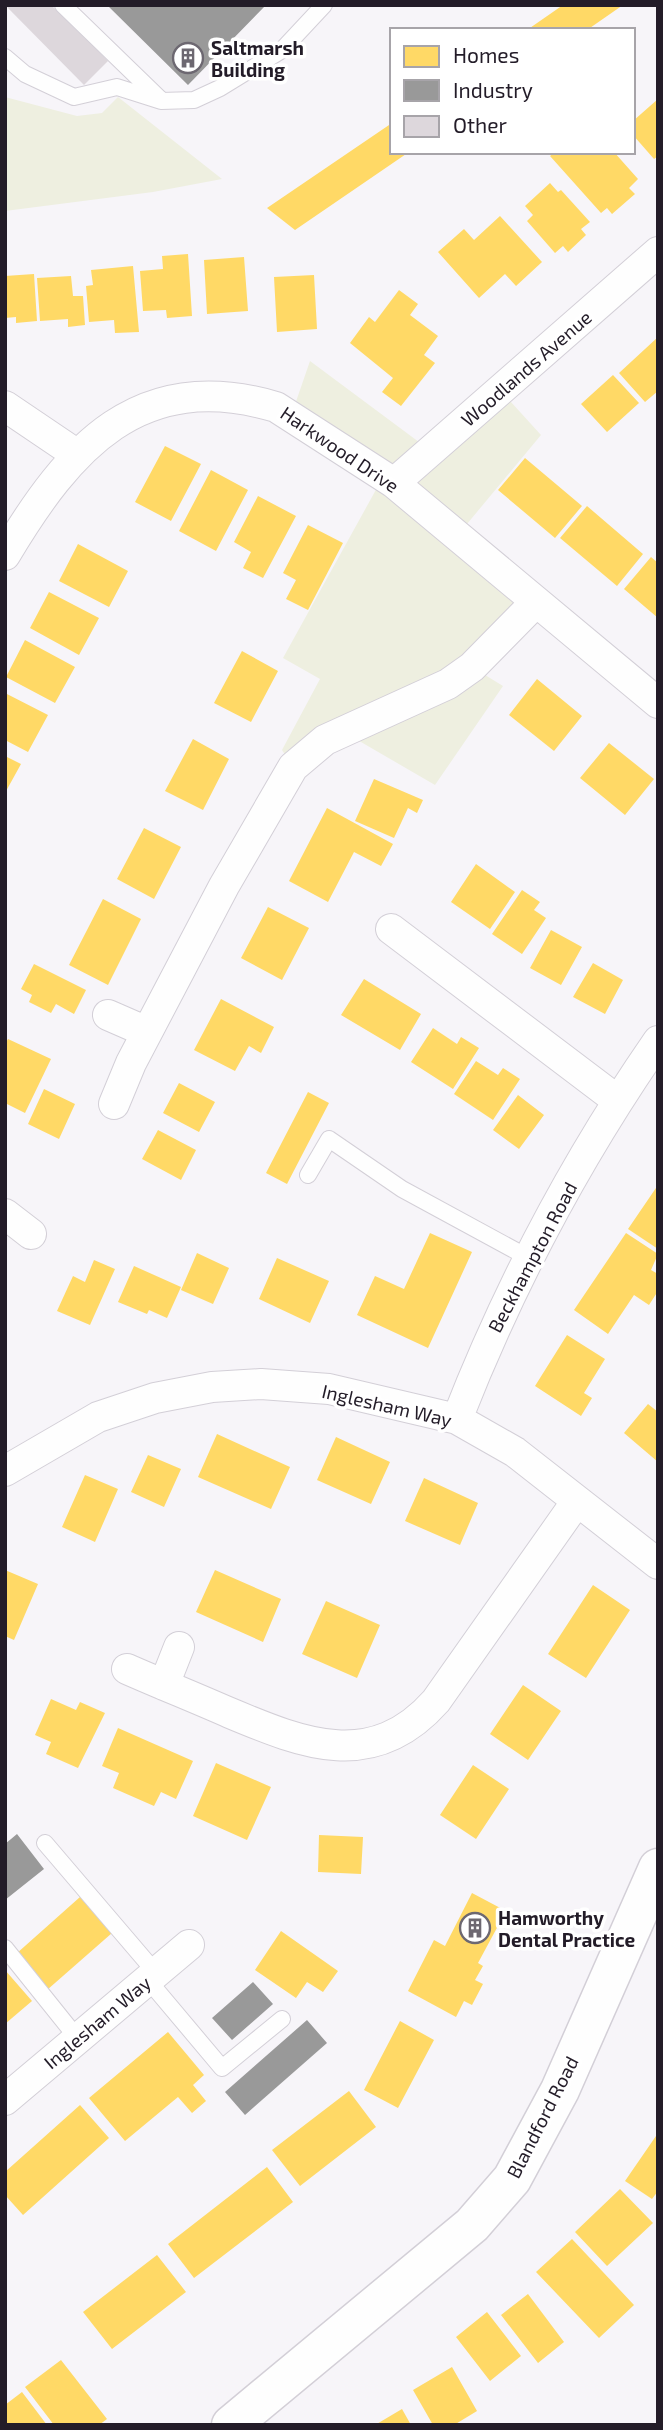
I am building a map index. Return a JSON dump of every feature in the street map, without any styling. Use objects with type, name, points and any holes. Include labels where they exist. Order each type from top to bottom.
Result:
[{"type":"main road","name":"Blandford Road","points":[[231,2425],[472,2225],[512,2179],[560,2090],[658,1868]]},
{"type":"street","name":"Woodlands Avenue","points":[[394,483],[658,252]]},
{"type":"street","name":"Harkwood Drive","points":[[5,555],[40,497],[76,454],[94,438],[136,410],[181,400],[254,400],[276,407],[394,483],[658,704]]},
{"type":"street","points":[[5,406],[76,454]]},
{"type":"street","points":[[114,1104],[147,1032],[224,886],[293,767],[325,740],[448,684],[472,667],[536,603]]},
{"type":"street","points":[[391,929],[617,1100]]},
{"type":"street","points":[[108,1016],[147,1032]]},
{"type":"street","name":"Beckhampton Road","points":[[457,1419],[490,1335],[529,1258],[617,1100],[658,1041]]},
{"type":"street","points":[[5,1214],[31,1234]]},
{"type":"street","name":"Inglesham Way","points":[[5,1471],[98,1417],[155,1398],[212,1387],[261,1384],[329,1389],[457,1419],[515,1452],[658,1564]]},
{"type":"street","points":[[127,1669],[310,1744],[349,1745],[387,1738],[422,1717],[436,1701],[577,1501]]},
{"type":"street","points":[[164,1685],[179,1647]]},
{"type":"street","name":"Inglesham Way","points":[[5,2100],[189,1945]]},
{"type":"lane","points":[[63,5],[161,101]]},
{"type":"lane","points":[[5,57],[25,74],[74,97],[117,87],[161,101],[194,100],[220,88],[282,50],[324,5]]},
{"type":"lane","points":[[308,1175],[329,1139],[402,1189],[529,1258]]},
{"type":"lane","points":[[45,1843],[222,2068],[282,2018]]},
{"type":"lane","points":[[5,1948],[78,2039]]},
{"type":"shaded area","points":[[5,97],[77,116],[102,113],[118,97],[222,179],[153,192],[5,211]]},
{"type":"shaded area","points":[[310,361],[431,451],[500,390],[541,435],[457,536],[535,603],[472,667],[503,686],[435,785],[342,731],[293,767],[282,750],[320,679],[283,658],[383,477],[291,416]]},
{"type":"building: Homes","points":[[563,5],[623,5],[590,28],[530,28]]},
{"type":"building: Homes","points":[[658,99],[658,156],[654,159],[635,137],[635,119]]},
{"type":"building: Homes","points":[[390,124],[390,154],[406,154],[295,230],[267,208]]},
{"type":"building: Homes","points":[[616,154],[638,179],[629,188],[635,194],[612,214],[607,208],[601,213],[550,156]]},
{"type":"building: Homes","points":[[550,183],[558,192],[561,190],[590,222],[581,229],[586,235],[568,252],[563,246],[555,253],[527,221],[533,215],[525,206]]},
{"type":"building: Homes","points":[[500,216],[542,262],[516,286],[505,274],[479,298],[438,252],[464,229],[474,240]]},
{"type":"building: Homes","points":[[188,254],[192,316],[167,318],[166,310],[143,311],[140,271],[163,269],[162,256]]},
{"type":"building: Homes","points":[[244,257],[248,311],[207,314],[204,260]]},
{"type":"building: Homes","points":[[133,266],[139,332],[115,333],[114,320],[89,322],[86,286],[93,285],[91,270]]},
{"type":"building: Homes","points":[[34,274],[37,321],[16,323],[16,317],[5,318],[5,276]]},
{"type":"building: Homes","points":[[314,275],[317,329],[277,332],[274,277]]},
{"type":"building: Homes","points":[[71,276],[73,296],[83,296],[85,325],[68,327],[68,319],[40,321],[37,278]]},
{"type":"building: Homes","points":[[399,290],[418,304],[410,315],[438,336],[424,355],[435,363],[401,406],[382,392],[393,378],[350,343],[369,317],[375,322]]},
{"type":"building: Homes","points":[[658,337],[658,391],[645,402],[619,373]]},
{"type":"building: Homes","points":[[613,375],[639,403],[607,432],[581,404]]},
{"type":"building: Homes","points":[[165,446],[201,464],[171,521],[135,502]]},
{"type":"building: Homes","points":[[525,458],[582,506],[555,538],[498,490]]},
{"type":"building: Homes","points":[[211,470],[248,490],[216,551],[179,531]]},
{"type":"building: Homes","points":[[258,496],[296,516],[263,578],[243,568],[251,552],[234,542]]},
{"type":"building: Homes","points":[[587,506],[643,554],[617,586],[560,538]]},
{"type":"building: Homes","points":[[308,525],[343,543],[308,610],[286,599],[296,580],[283,573]]},
{"type":"building: Homes","points":[[78,544],[128,571],[109,607],[59,581]]},
{"type":"building: Homes","points":[[651,557],[658,563],[658,618],[624,589]]},
{"type":"building: Homes","points":[[49,592],[99,618],[79,655],[30,628]]},
{"type":"building: Homes","points":[[25,640],[75,667],[55,703],[6,677]]},
{"type":"building: Homes","points":[[242,651],[278,671],[251,722],[214,703]]},
{"type":"building: Homes","points":[[537,679],[582,716],[554,751],[509,715]]},
{"type":"building: Homes","points":[[5,693],[48,715],[28,752],[5,740]]},
{"type":"building: Homes","points":[[193,739],[229,759],[203,810],[165,791]]},
{"type":"building: Homes","points":[[609,743],[654,779],[625,815],[580,778]]},
{"type":"building: Homes","points":[[5,756],[21,764],[5,793]]},
{"type":"building: Homes","points":[[374,779],[423,800],[417,813],[408,808],[394,838],[355,821]]},
{"type":"building: Homes","points":[[327,808],[393,844],[381,866],[354,852],[328,902],[289,881]]},
{"type":"building: Homes","points":[[144,828],[181,847],[154,899],[117,879]]},
{"type":"building: Homes","points":[[476,864],[515,892],[490,929],[451,902]]},
{"type":"building: Homes","points":[[522,890],[540,902],[534,910],[546,918],[522,954],[492,934]]},
{"type":"building: Homes","points":[[103,899],[141,919],[108,985],[69,965]]},
{"type":"building: Homes","points":[[268,907],[309,928],[282,980],[241,958]]},
{"type":"building: Homes","points":[[551,930],[582,947],[561,985],[530,968]]},
{"type":"building: Homes","points":[[593,963],[623,980],[605,1014],[573,997]]},
{"type":"building: Homes","points":[[34,964],[86,990],[74,1014],[56,1004],[51,1013],[29,1002],[32,995],[21,989]]},
{"type":"building: Homes","points":[[364,979],[421,1014],[400,1050],[341,1015]]},
{"type":"building: Homes","points":[[221,999],[274,1027],[261,1053],[249,1046],[235,1071],[194,1050]]},
{"type":"building: Homes","points":[[433,1028],[457,1044],[461,1037],[479,1048],[453,1089],[411,1062]]},
{"type":"building: Homes","points":[[8,1039],[51,1059],[25,1113],[5,1103],[5,1044]]},
{"type":"building: Homes","points":[[476,1061],[498,1075],[503,1068],[520,1079],[493,1120],[454,1094]]},
{"type":"building: Homes","points":[[179,1083],[215,1102],[199,1132],[163,1113]]},
{"type":"building: Homes","points":[[44,1089],[75,1104],[59,1139],[28,1124]]},
{"type":"building: Homes","points":[[308,1092],[329,1103],[287,1184],[266,1173]]},
{"type":"building: Homes","points":[[518,1095],[544,1115],[519,1149],[493,1130]]},
{"type":"building: Homes","points":[[158,1130],[196,1150],[181,1180],[142,1159]]},
{"type":"building: Homes","points":[[658,1185],[658,1249],[628,1229]]},
{"type":"building: Homes","points":[[430,1233],[472,1252],[428,1348],[357,1315],[375,1276],[404,1289]]},
{"type":"building: Homes","points":[[626,1233],[658,1254],[651,1270],[658,1274],[658,1291],[649,1305],[634,1295],[608,1334],[574,1310]]},
{"type":"building: Homes","points":[[197,1253],[229,1268],[213,1304],[181,1290]]},
{"type":"building: Homes","points":[[277,1258],[329,1281],[310,1323],[259,1299]]},
{"type":"building: Homes","points":[[94,1260],[115,1269],[90,1325],[57,1311],[73,1276],[85,1282]]},
{"type":"building: Homes","points":[[134,1266],[181,1287],[167,1318],[149,1310],[147,1314],[118,1302]]},
{"type":"building: Homes","points":[[567,1335],[605,1359],[584,1393],[592,1398],[581,1416],[535,1386]]},
{"type":"building: Homes","points":[[648,1404],[658,1412],[658,1462],[624,1433]]},
{"type":"building: Homes","points":[[217,1434],[290,1467],[271,1509],[198,1477]]},
{"type":"building: Homes","points":[[336,1437],[390,1462],[371,1504],[317,1480]]},
{"type":"building: Homes","points":[[148,1455],[181,1469],[164,1507],[131,1492]]},
{"type":"building: Homes","points":[[85,1475],[118,1489],[95,1542],[62,1527]]},
{"type":"building: Homes","points":[[424,1478],[478,1503],[460,1545],[405,1521]]},
{"type":"building: Homes","points":[[5,1570],[38,1584],[14,1640],[5,1636]]},
{"type":"building: Homes","points":[[215,1570],[281,1599],[263,1642],[196,1612]]},
{"type":"building: Homes","points":[[593,1585],[630,1610],[586,1678],[548,1654]]},
{"type":"building: Homes","points":[[326,1601],[380,1625],[357,1678],[302,1654]]},
{"type":"building: Homes","points":[[523,1685],[561,1711],[528,1760],[490,1734]]},
{"type":"building: Homes","points":[[51,1699],[76,1710],[80,1702],[105,1713],[78,1768],[46,1754],[51,1742],[35,1735]]},
{"type":"building: Homes","points":[[118,1728],[193,1761],[176,1799],[161,1792],[154,1806],[113,1788],[119,1773],[102,1766]]},
{"type":"building: Homes","points":[[216,1763],[271,1787],[247,1840],[193,1816]]},
{"type":"building: Homes","points":[[473,1765],[509,1789],[476,1839],[440,1815]]},
{"type":"building: Homes","points":[[319,1835],[363,1837],[361,1874],[318,1872]]},
{"type":"building: Homes","points":[[472,1893],[506,1911],[478,1963],[483,1966],[475,1980],[483,1984],[472,2005],[464,2001],[456,2017],[408,1991],[434,1940],[445,1946]]},
{"type":"building: Homes","points":[[80,1897],[112,1933],[47,1990],[16,1954]]},
{"type":"building: Homes","points":[[281,1931],[338,1971],[323,1992],[307,1982],[296,1998],[255,1970]]},
{"type":"building: Homes","points":[[5,1970],[32,2001],[5,2024]]},
{"type":"building: Homes","points":[[400,2021],[434,2040],[398,2108],[364,2090]]},
{"type":"building: Homes","points":[[168,2032],[204,2075],[193,2085],[206,2101],[192,2113],[178,2097],[125,2141],[89,2098]]},
{"type":"building: Homes","points":[[349,2091],[376,2127],[300,2186],[272,2150]]},
{"type":"building: Homes","points":[[80,2105],[109,2138],[23,2215],[5,2195],[5,2172]]},
{"type":"building: Homes","points":[[656,2136],[658,2191],[652,2199],[625,2181]]},
{"type":"building: Homes","points":[[267,2167],[293,2202],[194,2278],[168,2244]]},
{"type":"building: Homes","points":[[620,2189],[653,2223],[607,2266],[575,2232]]},
{"type":"building: Homes","points":[[572,2239],[634,2305],[599,2338],[536,2272]]},
{"type":"building: Homes","points":[[157,2255],[186,2292],[112,2349],[83,2312]]},
{"type":"building: Homes","points":[[528,2294],[564,2342],[538,2363],[501,2315]]},
{"type":"building: Homes","points":[[487,2312],[521,2356],[490,2381],[456,2337]]},
{"type":"building: Homes","points":[[61,2360],[107,2419],[99,2425],[54,2425],[25,2387]]},
{"type":"building: Homes","points":[[452,2367],[477,2411],[454,2425],[433,2425],[413,2390]]},
{"type":"building: Homes","points":[[22,2392],[47,2425],[5,2425],[5,2405]]},
{"type":"building: Homes","points":[[402,2409],[411,2425],[375,2425]]},
{"type":"building: Industry","name":"Saltmarsh Building","points":[[107,5],[266,5],[188,85]]},
{"type":"building: Industry","points":[[17,1834],[44,1869],[5,1900],[5,1844]]},
{"type":"building: Industry","points":[[253,1982],[273,2004],[232,2040],[212,2018]]},
{"type":"building: Industry","points":[[307,2020],[327,2043],[245,2115],[225,2092]]},
{"type":"building: Other","points":[[5,5],[51,5],[108,61],[84,85]]},
{"type":"place","name":"Saltmarsh Building","points":[[188,58]]},
{"type":"place","name":"Hamworthy Dental Practice","points":[[475,1928]]}]
